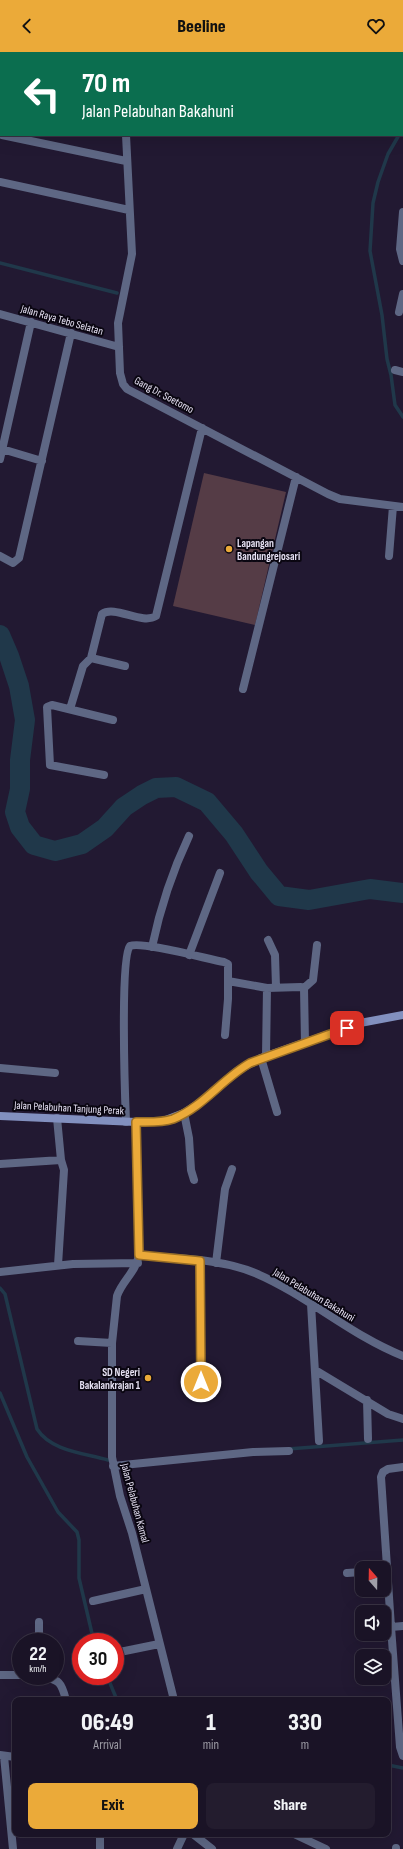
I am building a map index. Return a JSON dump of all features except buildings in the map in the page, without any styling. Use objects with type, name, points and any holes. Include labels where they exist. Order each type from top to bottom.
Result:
[{"type":"street","points":[[6,136],[126,161]]},
{"type":"street","name":"Gang Dr. Soetomo","points":[[126,136],[126,161],[132,254],[118,323],[121,379],[127,389],[340,499],[403,507]]},
{"type":"street","points":[[0,182],[129,210]]},
{"type":"street","points":[[403,212],[400,249],[403,261]]},
{"type":"street","points":[[399,312],[403,294]]},
{"type":"street","name":"Jalan Raya Tebo Selatan","points":[[0,314],[119,347]]},
{"type":"street","points":[[0,459],[31,322]]},
{"type":"street","points":[[0,556],[13,563],[19,558],[71,333]]},
{"type":"street","points":[[70,709],[83,666],[92,658],[100,618],[105,612],[149,619],[156,616],[202,428]]},
{"type":"street","points":[[2,449],[42,460]]},
{"type":"street","points":[[243,689],[296,477]]},
{"type":"street","points":[[389,556],[393,506]]},
{"type":"street","points":[[92,658],[125,666]]},
{"type":"street","points":[[104,775],[50,765],[47,707],[52,705],[113,720]]},
{"type":"street","points":[[152,947],[158,916],[179,857],[189,836]]},
{"type":"street","points":[[189,955],[220,873]]},
{"type":"street","points":[[268,940],[275,955],[276,987]]},
{"type":"street","points":[[126,1122],[125,958],[128,948],[133,945],[152,947],[226,963],[228,966],[228,981],[224,1035]]},
{"type":"street","points":[[305,1043],[304,988],[313,980],[317,945]]},
{"type":"street","points":[[228,981],[267,988],[301,986],[304,988]]},
{"type":"street","points":[[267,988],[264,1057],[277,1112]]},
{"type":"street","name":"Jalan Pelabuhan Tanjung Perak","points":[[0,1116],[126,1122],[163,1121],[184,1114],[202,1101],[237,1071],[264,1057],[360,1023],[403,1014]]},
{"type":"street","points":[[0,1068],[55,1073]]},
{"type":"street","points":[[184,1114],[189,1138],[191,1175],[194,1180]]},
{"type":"street","points":[[57,1118],[61,1160],[64,1170],[58,1265]]},
{"type":"street","points":[[136,1122],[138,1259]]},
{"type":"street","points":[[0,1164],[61,1160]]},
{"type":"street","points":[[216,1263],[225,1189],[232,1169]]},
{"type":"street","name":"Jalan Pelabuhan Bakahuni","points":[[0,1272],[58,1265],[138,1259],[216,1263],[254,1273],[287,1289],[357,1333],[403,1356]]},
{"type":"street","name":"Jalan Pelabuhan Kamal","points":[[138,1259],[119,1289],[117,1296],[112,1343],[113,1466],[173,1697]]},
{"type":"street","points":[[200,1261],[201,1382]]},
{"type":"street","points":[[311,1304],[320,1442]]},
{"type":"street","points":[[78,1341],[112,1343]]},
{"type":"street","points":[[315,1370],[388,1414],[403,1418]]},
{"type":"street","points":[[367,1400],[368,1439]]},
{"type":"street","points":[[113,1466],[253,1452],[289,1451]]},
{"type":"street","points":[[385,1561],[381,1477],[383,1472],[388,1469],[403,1467]]},
{"type":"street","points":[[347,1573],[355,1572]]},
{"type":"street","points":[[93,1601],[146,1589]]},
{"type":"street","points":[[39,1622],[39,1633]]},
{"type":"street","points":[[403,1626],[391,1627],[400,1747],[403,1756]]},
{"type":"street","points":[[124,1651],[159,1644]]},
{"type":"street","points":[[0,1675],[12,1675]]},
{"type":"street","points":[[61,1685],[65,1697]]},
{"type":"street","points":[[12,1757],[2,1755],[13,1849]]},
{"type":"street","points":[[100,1837],[100,1849]]},
{"type":"street","points":[[177,1849],[183,1837]]},
{"type":"street","points":[[197,1837],[212,1849]]},
{"type":"street","points":[[300,1837],[326,1849]]},
{"type":"shaded area","name":"Lapangan Bandungrejosari","points":[[204,473],[286,492],[255,625],[173,606]]},
{"type":"waterway","points":[[398,136],[388,154],[378,182],[373,203],[370,251],[382,315],[387,359],[395,405],[403,417]]},
{"type":"waterway","points":[[0,263],[117,293]]},
{"type":"waterway","points":[[0,635],[19,686],[25,720],[20,760],[20,789],[15,812],[20,827],[34,845],[55,851],[82,844],[105,828],[124,807],[142,795],[156,788],[176,787],[207,802],[234,834],[259,872],[279,896],[309,900],[370,889],[403,893]]},
{"type":"waterway","points":[[0,1288],[5,1294],[37,1429],[43,1436],[59,1447],[108,1460]]},
{"type":"waterway","points":[[0,1393],[27,1457],[58,1512],[77,1532],[79,1540],[79,1578],[92,1633]]},
{"type":"waterway","points":[[288,1449],[403,1440]]},
{"type":"waterway","points":[[111,1685],[116,1697]]},
{"type":"waterway","points":[[391,1766],[403,1768]]},
{"type":"place","name":"Lapangan Bandungrejosari","points":[[229,549]]},
{"type":"place","name":"SD Negeri Bakalankrajan 1","points":[[148,1378]]},
{"type":"route","points":[[201,1382],[200,1261],[139,1255],[136,1122],[163,1121],[184,1114],[202,1101],[237,1071],[250,1063],[347,1028]]}]
